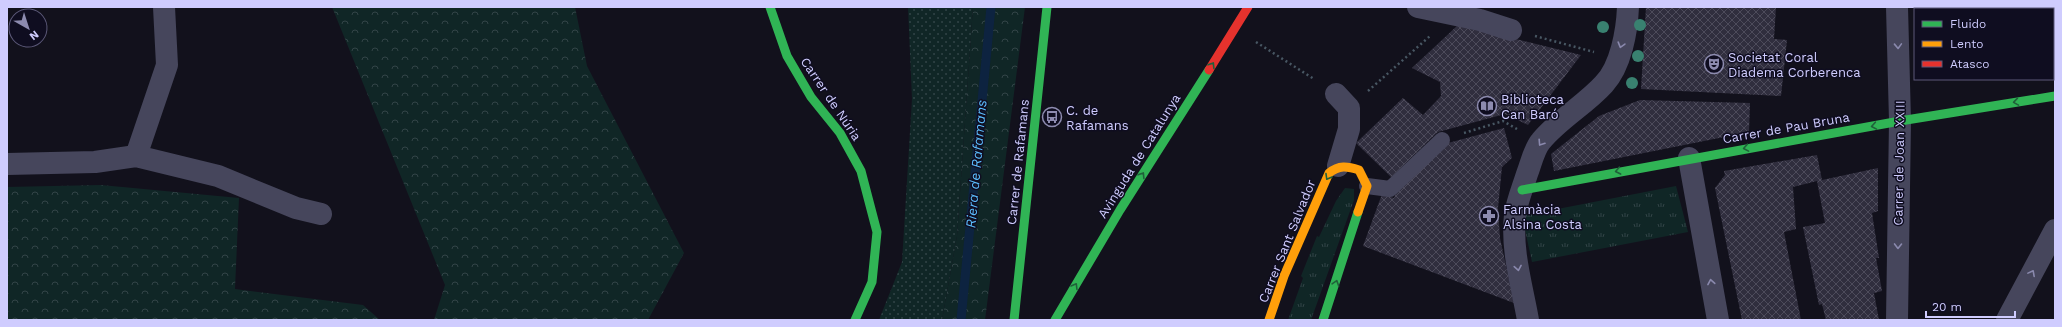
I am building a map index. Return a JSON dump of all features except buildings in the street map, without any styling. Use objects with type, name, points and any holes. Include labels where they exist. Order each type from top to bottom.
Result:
[{"type":"street","points":[[136,156],[166,64],[164,7]]},
{"type":"street","name":"Carrer de Núria","points":[[770,7],[787,56],[811,97],[840,133],[861,171],[877,232],[872,282],[855,320]]},
{"type":"street","name":"Carrer de Rafamans","points":[[1014,320],[1047,7]]},
{"type":"street","name":"Avinguda de Catalunya","points":[[1055,320],[1120,210],[1248,7]]},
{"type":"street","points":[[1418,7],[1454,15],[1481,14],[1511,30]]},
{"type":"street","name":"Carrer de Joan XXIII","points":[[1897,7],[1900,121],[1897,320]]},
{"type":"street","points":[[1528,320],[1514,246],[1515,214],[1522,190],[1540,142],[1606,82],[1618,58],[1625,33],[1628,8]]},
{"type":"street","name":"Carrer de Pau Bruna","points":[[1522,190],[1689,158],[1900,121],[2055,96]]},
{"type":"street","points":[[1323,320],[1367,186],[1359,170],[1348,166],[1338,166],[1349,129],[1343,101]]},
{"type":"street","points":[[7,164],[95,162],[136,156],[218,176],[296,208],[321,214]]},
{"type":"street","points":[[1689,158],[1718,320]]},
{"type":"street","name":"Carrer Sant Salvador","points":[[1270,320],[1284,276],[1316,199],[1329,173],[1338,166]]},
{"type":"street","points":[[2007,320],[2055,230]]},
{"type":"lane","points":[[1367,186],[1390,189],[1442,140]]},
{"type":"path","points":[[1235,28],[1343,101],[1454,15]]},
{"type":"path","points":[[1511,30],[1618,58]]},
{"type":"path","points":[[1442,140],[1503,121],[1540,142]]},
{"type":"green space","points":[[332,7],[575,7],[587,66],[684,253],[648,320],[434,320],[445,285]]},
{"type":"green space","points":[[908,7],[973,7],[957,236],[942,320],[879,320],[902,262],[912,99]]},
{"type":"green space","points":[[973,7],[1025,7],[985,320],[942,320],[957,236]]},
{"type":"green space","points":[[101,185],[239,198],[235,289],[363,305],[380,320],[7,320],[7,187]]},
{"type":"green space","points":[[1676,186],[1688,232],[1532,262],[1522,216]]},
{"type":"green space","points":[[1345,188],[1354,189],[1354,200],[1311,320],[1288,320],[1303,278],[1301,276],[1317,236],[1319,237],[1336,201]]},
{"type":"waterway","name":"Riera de Rafamans","points":[[961,320],[991,7]]},
{"type":"traffic: fast","points":[[770,7],[787,56],[811,97],[840,133],[861,171],[877,232],[872,282],[855,320]]},
{"type":"traffic: fast","points":[[1014,320],[1047,7]]},
{"type":"traffic: fast","points":[[1055,320],[1120,210],[1209,70]]},
{"type":"traffic: fast","points":[[1522,190],[1900,121],[2055,96]]},
{"type":"traffic: fast","points":[[1323,320],[1358,212]]},
{"type":"traffic: slow","points":[[1269,320],[1284,276],[1329,173],[1333,170],[1340,167],[1359,170],[1367,186],[1358,212]]},
{"type":"traffic: jam","points":[[1209,70],[1248,7]]},
{"type":"place","name":"Societat Coral Diadema Corberenca","points":[[1714,64]]},
{"type":"place","name":"Biblioteca Can Baró","points":[[1487,106]]},
{"type":"place","name":"C. de Rafamans","points":[[1052,117]]},
{"type":"place","name":"Farmàcia Alsina Costa","points":[[1489,216]]}]
